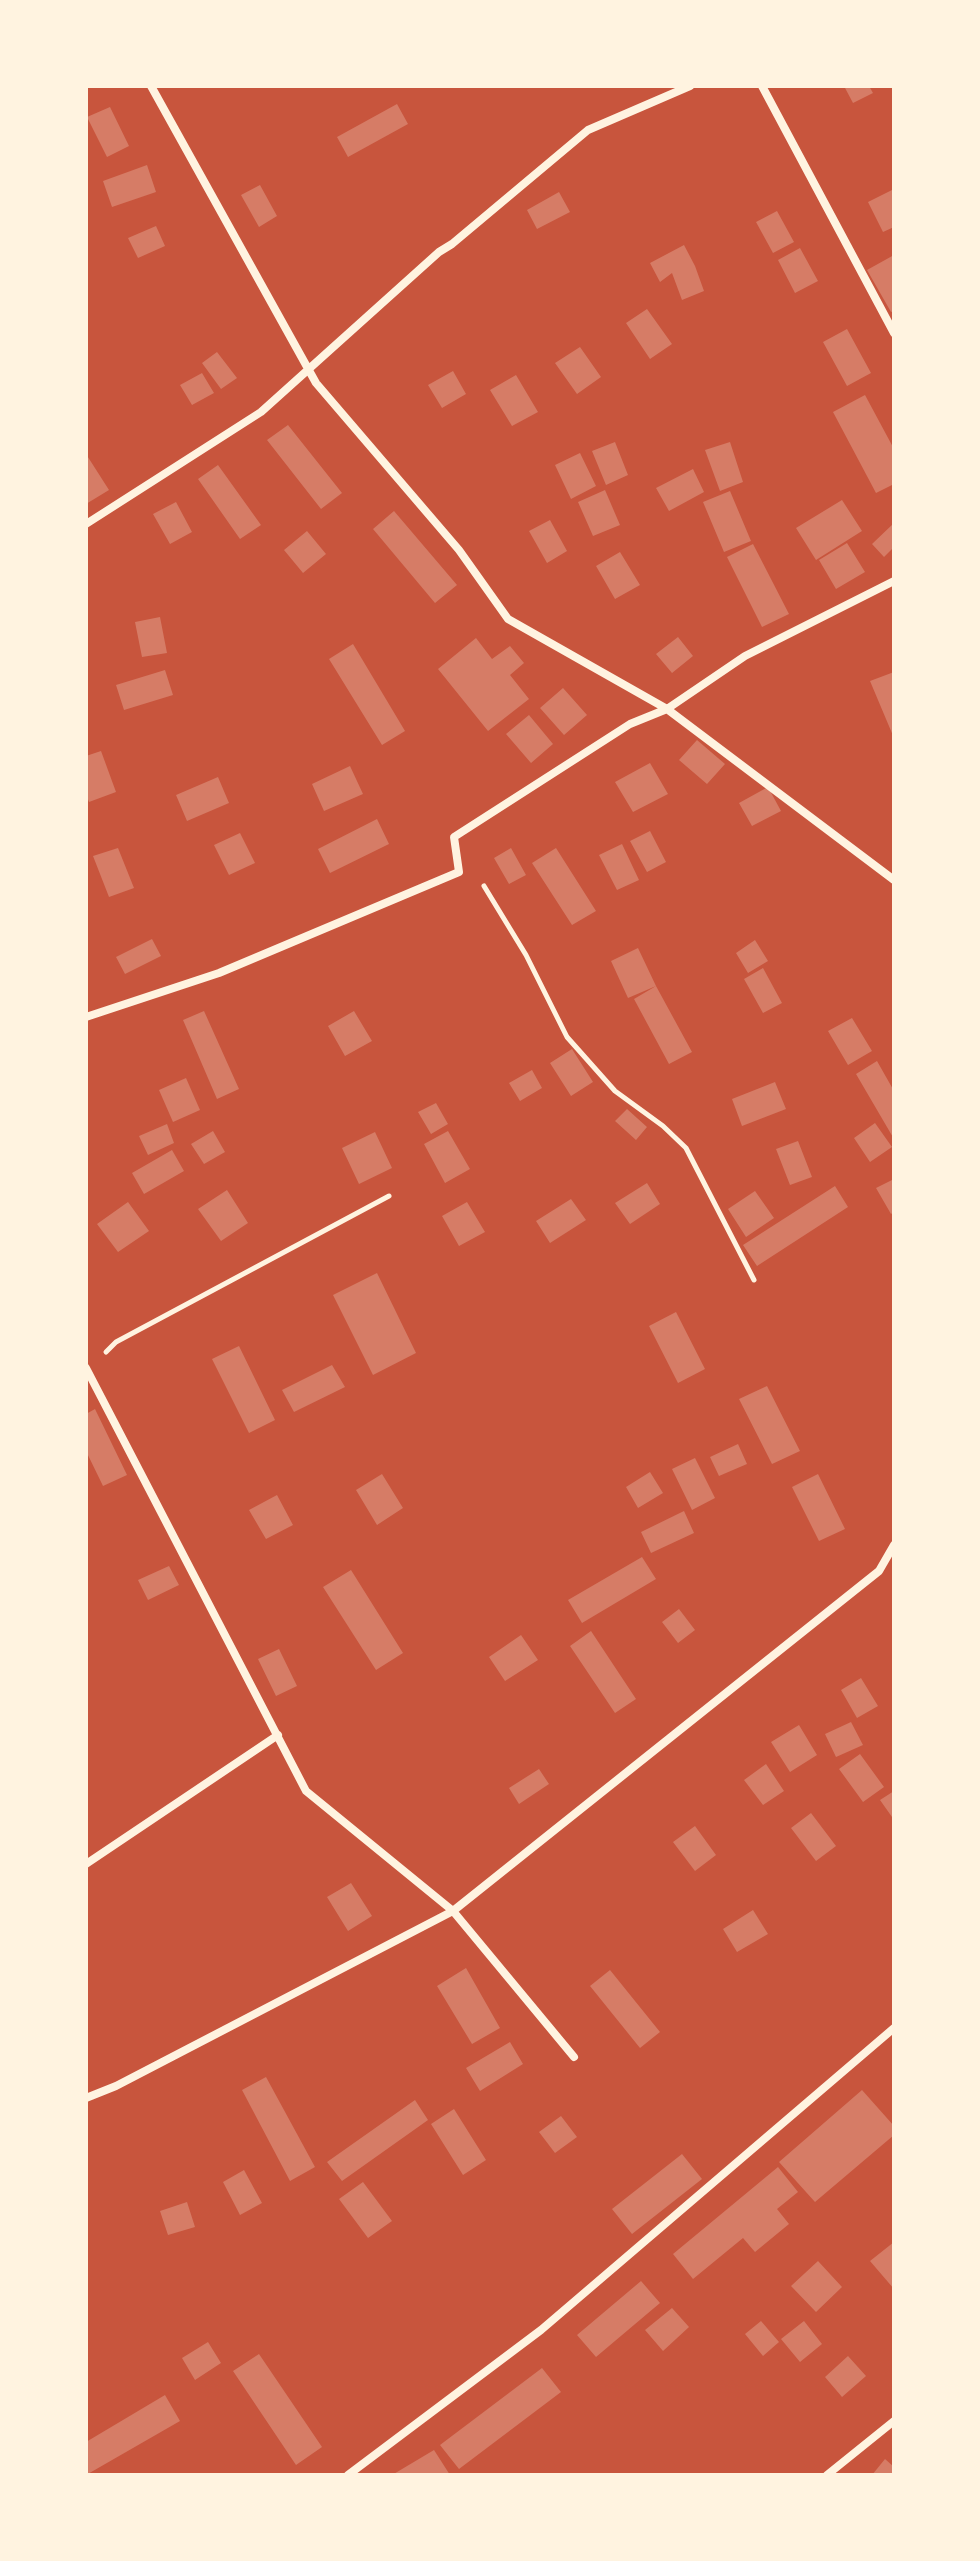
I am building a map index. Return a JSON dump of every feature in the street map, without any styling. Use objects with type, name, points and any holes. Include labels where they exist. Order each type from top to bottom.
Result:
[{"type":"street","points":[[151,86],[316,383],[459,550],[508,619],[667,709],[894,880]]},
{"type":"street","points":[[86,524],[261,412],[439,252],[588,130],[690,86]]},
{"type":"street","points":[[762,86],[894,333]]},
{"type":"street","points":[[86,1017],[219,973],[459,872],[454,837],[630,724],[667,709],[745,656],[894,581]]},
{"type":"street","points":[[87,1370],[306,1791],[453,1911],[574,2057]]},
{"type":"street","points":[[86,2098],[116,2086],[453,1911],[879,1571],[894,1545]]},
{"type":"street","points":[[86,1864],[278,1735]]},
{"type":"street","points":[[348,2475],[541,2330],[894,2028]]},
{"type":"street","points":[[827,2475],[894,2421]]},
{"type":"path","points":[[454,837],[526,955],[567,1037],[615,1091],[663,1126],[686,1148],[754,1280]]},
{"type":"path","points":[[87,1370],[116,1342],[389,1196]]},
{"type":"building","points":[[844,86],[869,86],[873,93],[853,103]]},
{"type":"building","points":[[397,104],[408,124],[348,157],[337,137]]},
{"type":"building","points":[[110,107],[129,146],[107,157],[87,117]]},
{"type":"building","points":[[147,165],[156,192],[112,207],[103,181]]},
{"type":"building","points":[[260,185],[277,216],[259,227],[241,195]]},
{"type":"building","points":[[894,189],[894,227],[883,232],[868,202]]},
{"type":"building","points":[[559,192],[570,212],[537,229],[527,210]]},
{"type":"building","points":[[777,211],[794,242],[773,253],[756,222]]},
{"type":"building","points":[[156,226],[165,246],[138,258],[128,238]]},
{"type":"building","points":[[684,245],[704,291],[682,300],[672,273],[660,282],[650,263]]},
{"type":"building","points":[[800,248],[818,281],[795,293],[778,260]]},
{"type":"building","points":[[894,255],[894,311],[891,312],[867,270]]},
{"type":"building","points":[[647,309],[672,344],[650,359],[626,323]]},
{"type":"building","points":[[847,329],[871,373],[847,386],[823,342]]},
{"type":"building","points":[[580,347],[601,377],[577,394],[555,363]]},
{"type":"building","points":[[217,352],[237,378],[221,389],[202,363]]},
{"type":"building","points":[[453,371],[466,394],[442,408],[428,385]]},
{"type":"building","points":[[202,373],[214,393],[192,405],[180,385]]},
{"type":"building","points":[[516,375],[538,412],[512,426],[490,390]]},
{"type":"building","points":[[865,395],[894,449],[894,484],[876,493],[833,412]]},
{"type":"building","points":[[288,425],[342,493],[321,509],[267,440]]},
{"type":"building","points":[[615,442],[628,475],[606,485],[592,451]]},
{"type":"building","points":[[730,442],[743,482],[720,491],[705,450]]},
{"type":"building","points":[[580,453],[596,486],[571,499],[555,465]]},
{"type":"building","points":[[86,454],[109,490],[86,504]]},
{"type":"building","points":[[218,465],[261,525],[240,539],[198,479]]},
{"type":"building","points":[[693,469],[704,492],[669,511],[656,488]]},
{"type":"building","points":[[605,490],[620,525],[593,536],[578,502]]},
{"type":"building","points":[[730,491],[751,541],[724,552],[703,502]]},
{"type":"building","points":[[842,500],[862,531],[816,560],[796,528]]},
{"type":"building","points":[[176,502],[192,532],[170,544],[153,514]]},
{"type":"building","points":[[394,511],[457,585],[435,603],[373,529]]},
{"type":"building","points":[[550,520],[567,551],[547,563],[529,531]]},
{"type":"building","points":[[894,523],[894,547],[884,557],[872,544]]},
{"type":"building","points":[[307,531],[326,554],[303,573],[284,550]]},
{"type":"building","points":[[847,543],[865,572],[836,589],[819,560]]},
{"type":"building","points":[[753,544],[789,614],[762,627],[727,557]]},
{"type":"building","points":[[620,552],[640,585],[615,599],[596,566]]},
{"type":"building","points":[[160,617],[167,653],[142,657],[135,622]]},
{"type":"building","points":[[678,637],[693,656],[672,673],[656,654]]},
{"type":"building","points":[[476,638],[492,659],[510,646],[524,663],[510,675],[529,699],[488,731],[438,669]]},
{"type":"building","points":[[353,644],[405,731],[382,745],[329,659]]},
{"type":"building","points":[[165,670],[173,695],[124,710],[116,685]]},
{"type":"building","points":[[894,672],[894,738],[870,681]]},
{"type":"building","points":[[563,688],[587,715],[564,735],[540,708]]},
{"type":"building","points":[[529,715],[553,744],[531,763],[506,734]]},
{"type":"building","points":[[697,740],[725,764],[707,784],[679,760]]},
{"type":"building","points":[[101,751],[116,792],[89,802],[86,794],[86,756]]},
{"type":"building","points":[[650,763],[668,794],[633,812],[615,782]]},
{"type":"building","points":[[350,766],[363,794],[324,811],[312,784]]},
{"type":"building","points":[[218,777],[229,803],[187,821],[176,795]]},
{"type":"building","points":[[768,787],[781,811],[752,826],[739,803]]},
{"type":"building","points":[[377,819],[389,844],[330,873],[318,849]]},
{"type":"building","points":[[650,831],[666,862],[647,872],[630,841]]},
{"type":"building","points":[[240,833],[255,863],[229,875],[214,845]]},
{"type":"building","points":[[622,844],[639,880],[617,890],[599,855]]},
{"type":"building","points":[[118,848],[134,888],[109,897],[93,856]]},
{"type":"building","points":[[511,848],[526,875],[509,884],[494,858]]},
{"type":"building","points":[[556,848],[596,911],[572,925],[532,863]]},
{"type":"building","points":[[152,939],[161,956],[125,974],[116,957]]},
{"type":"building","points":[[755,940],[768,961],[748,973],[736,953]]},
{"type":"building","points":[[638,948],[656,986],[628,998],[611,961]]},
{"type":"building","points":[[763,968],[782,1003],[763,1013],[744,979]]},
{"type":"building","points":[[656,986],[692,1052],[669,1064],[634,999]]},
{"type":"building","points":[[204,1011],[239,1089],[217,1099],[183,1020]]},
{"type":"building","points":[[354,1011],[372,1041],[345,1056],[328,1026]]},
{"type":"building","points":[[852,1018],[872,1051],[848,1065],[828,1031]]},
{"type":"building","points":[[572,1049],[593,1082],[571,1096],[550,1063]]},
{"type":"building","points":[[877,1061],[894,1091],[894,1139],[856,1074]]},
{"type":"building","points":[[532,1070],[542,1088],[520,1101],[509,1083]]},
{"type":"building","points":[[186,1078],[200,1110],[173,1122],[159,1090]]},
{"type":"building","points":[[775,1082],[786,1109],[742,1126],[732,1099]]},
{"type":"building","points":[[436,1103],[448,1124],[431,1134],[418,1112]]},
{"type":"building","points":[[627,1109],[647,1127],[636,1140],[615,1121]]},
{"type":"building","points":[[875,1123],[892,1147],[870,1162],[854,1138]]},
{"type":"building","points":[[167,1124],[174,1143],[148,1155],[139,1136]]},
{"type":"building","points":[[213,1131],[225,1152],[204,1164],[191,1144]]},
{"type":"building","points":[[448,1131],[470,1169],[445,1183],[424,1144]]},
{"type":"building","points":[[375,1132],[392,1168],[359,1184],[342,1148]]},
{"type":"building","points":[[798,1141],[812,1177],[790,1185],[776,1149]]},
{"type":"building","points":[[172,1150],[184,1171],[144,1194],[132,1173]]},
{"type":"building","points":[[894,1179],[894,1212],[891,1214],[876,1188]]},
{"type":"building","points":[[647,1183],[660,1204],[630,1224],[615,1203]]},
{"type":"building","points":[[835,1186],[848,1207],[757,1266],[743,1245]]},
{"type":"building","points":[[227,1190],[248,1223],[221,1241],[198,1209]]},
{"type":"building","points":[[755,1191],[774,1218],[746,1237],[728,1209]]},
{"type":"building","points":[[571,1199],[586,1220],[550,1243],[536,1221]]},
{"type":"building","points":[[128,1202],[149,1231],[118,1252],[97,1224]]},
{"type":"building","points":[[467,1202],[485,1232],[459,1246],[442,1216]]},
{"type":"building","points":[[377,1273],[416,1353],[373,1375],[333,1295]]},
{"type":"building","points":[[676,1312],[705,1369],[678,1383],[649,1326]]},
{"type":"building","points":[[239,1346],[275,1420],[249,1433],[212,1359]]},
{"type":"building","points":[[332,1365],[345,1387],[294,1412],[282,1390]]},
{"type":"building","points":[[767,1386],[800,1451],[772,1464],[739,1399]]},
{"type":"building","points":[[95,1409],[127,1475],[103,1486],[86,1451],[86,1414]]},
{"type":"building","points":[[738,1444],[747,1464],[719,1476],[710,1457]]},
{"type":"building","points":[[695,1458],[715,1498],[692,1510],[672,1469]]},
{"type":"building","points":[[650,1472],[663,1493],[638,1508],[626,1487]]},
{"type":"building","points":[[382,1474],[403,1508],[377,1525],[356,1490]]},
{"type":"building","points":[[818,1474],[845,1529],[819,1541],[792,1487]]},
{"type":"building","points":[[277,1495],[293,1525],[266,1539],[249,1510]]},
{"type":"building","points":[[684,1511],[694,1533],[651,1553],[641,1532]]},
{"type":"building","points":[[642,1557],[656,1579],[582,1623],[568,1600]]},
{"type":"building","points":[[169,1566],[179,1585],[148,1600],[138,1580]]},
{"type":"building","points":[[351,1570],[403,1653],[376,1670],[323,1587]]},
{"type":"building","points":[[679,1609],[695,1630],[678,1643],[662,1622]]},
{"type":"building","points":[[591,1631],[636,1699],[615,1713],[570,1646]]},
{"type":"building","points":[[521,1635],[538,1660],[505,1681],[489,1657]]},
{"type":"building","points":[[279,1649],[297,1686],[276,1696],[258,1659]]},
{"type":"building","points":[[861,1678],[878,1706],[857,1718],[841,1690]]},
{"type":"building","points":[[851,1722],[863,1745],[836,1757],[825,1734]]},
{"type":"building","points":[[799,1725],[817,1755],[790,1772],[771,1742]]},
{"type":"building","points":[[860,1754],[884,1787],[863,1802],[839,1769]]},
{"type":"building","points":[[766,1764],[784,1791],[763,1805],[744,1780]]},
{"type":"building","points":[[539,1769],[549,1784],[519,1804],[509,1788]]},
{"type":"building","points":[[894,1791],[894,1816],[892,1817],[880,1800]]},
{"type":"building","points":[[811,1813],[836,1846],[816,1861],[791,1828]]},
{"type":"building","points":[[695,1826],[716,1855],[695,1871],[673,1842]]},
{"type":"building","points":[[351,1883],[372,1916],[348,1931],[327,1897]]},
{"type":"building","points":[[753,1910],[768,1934],[737,1952],[723,1929]]},
{"type":"building","points":[[466,1968],[500,2028],[472,2044],[437,1986]]},
{"type":"building","points":[[610,1970],[660,2032],[640,2048],[590,1986]]},
{"type":"building","points":[[510,2042],[523,2064],[480,2091],[466,2068]]},
{"type":"building","points":[[266,2077],[315,2167],[290,2181],[242,2090]]},
{"type":"building","points":[[862,2090],[894,2126],[894,2135],[815,2202],[779,2162]]},
{"type":"building","points":[[415,2100],[428,2120],[342,2181],[327,2162]]},
{"type":"building","points":[[454,2109],[486,2160],[463,2175],[431,2124]]},
{"type":"building","points":[[561,2116],[577,2137],[555,2153],[539,2132]]},
{"type":"building","points":[[682,2154],[702,2179],[632,2234],[612,2209]]},
{"type":"building","points":[[778,2167],[798,2192],[777,2209],[789,2224],[755,2252],[743,2238],[693,2279],[673,2254]]},
{"type":"building","points":[[244,2170],[262,2203],[240,2215],[223,2182]]},
{"type":"building","points":[[363,2182],[392,2221],[368,2238],[339,2199]]},
{"type":"building","points":[[187,2202],[195,2227],[168,2235],[160,2211]]},
{"type":"building","points":[[894,2242],[894,2289],[870,2261]]},
{"type":"building","points":[[818,2261],[842,2287],[816,2312],[791,2286]]},
{"type":"building","points":[[641,2281],[660,2303],[596,2357],[577,2335]]},
{"type":"building","points":[[672,2308],[689,2327],[663,2351],[645,2330]]},
{"type":"building","points":[[761,2321],[779,2342],[763,2356],[745,2334]]},
{"type":"building","points":[[804,2321],[822,2344],[800,2362],[781,2339]]},
{"type":"building","points":[[208,2342],[221,2363],[195,2380],[182,2358]]},
{"type":"building","points":[[259,2354],[322,2447],[296,2465],[233,2371]]},
{"type":"building","points":[[848,2356],[866,2376],[842,2397],[825,2377]]},
{"type":"building","points":[[542,2368],[561,2392],[459,2469],[440,2445]]},
{"type":"building","points":[[165,2395],[180,2421],[86,2475],[86,2442]]},
{"type":"building","points":[[434,2450],[450,2475],[392,2475]]},
{"type":"building","points":[[885,2459],[894,2467],[894,2475],[872,2475]]}]
